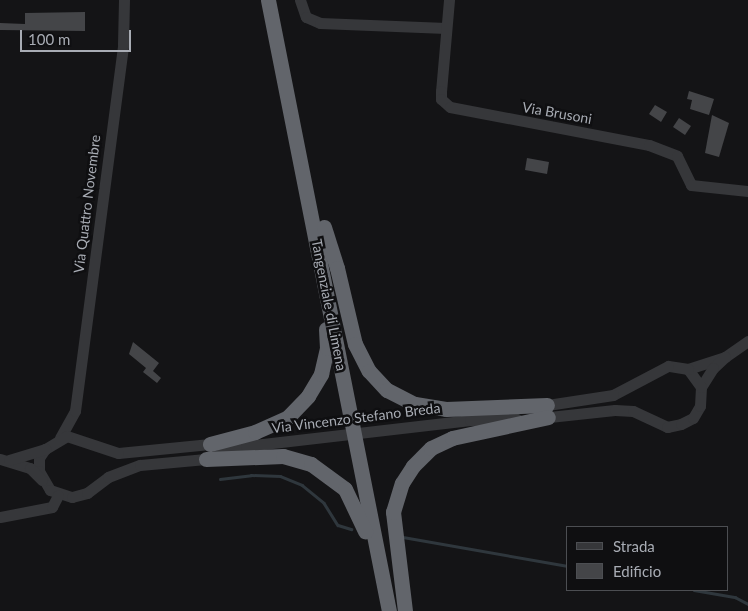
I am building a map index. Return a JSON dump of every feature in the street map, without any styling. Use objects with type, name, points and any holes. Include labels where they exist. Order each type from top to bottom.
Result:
[{"type":"highway","name":"Tangenziale di Limena","points":[[268,0],[318,248],[399,611]]},
{"type":"highway","name":"Tangenziale di Limena","points":[[278,0],[324,227],[357,425]]},
{"type":"highway","points":[[324,227],[337,268],[355,344],[369,371],[387,390],[414,404],[446,409],[547,411]]},
{"type":"highway","points":[[210,444],[255,432],[288,417],[308,396],[321,374],[328,348],[318,248]]},
{"type":"highway","points":[[405,611],[393,512],[402,483],[413,466],[431,448],[452,438],[547,411]]},
{"type":"highway","name":"Tangenziale di Limena","points":[[361,442],[389,611]]},
{"type":"highway","points":[[206,459],[283,456],[311,464],[333,477],[345,489],[361,518],[384,611]]},
{"type":"street","name":"Via Quattro Novembre","points":[[85,440],[76,423],[75,411],[123,44],[124,0]]},
{"type":"street","points":[[300,0],[306,17],[320,23],[446,28]]},
{"type":"street","name":"Via Brusoni","points":[[449,0],[441,99],[450,107],[649,145],[677,156],[691,186],[748,191]]},
{"type":"street","name":"Via Vincenzo Stefano Breda","points":[[547,411],[613,395],[631,388],[660,368],[688,368],[710,365],[748,341]]},
{"type":"street","name":"Via Vincenzo Stefano Breda","points":[[60,438],[67,436],[85,440],[118,452],[210,444],[246,446],[547,411],[614,410],[633,412],[667,427],[681,424],[693,418],[700,406],[701,386],[725,357]]},
{"type":"street","points":[[688,368],[701,386]]},
{"type":"street","name":"Via Quattro Novembre","points":[[60,438],[75,411]]},
{"type":"street","points":[[4,460],[45,449],[60,438]]},
{"type":"street","name":"Via Vincenzo Stefano Breda","points":[[58,495],[72,497],[87,493],[108,476],[140,465],[206,459],[246,446]]},
{"type":"street","points":[[42,481],[40,458],[45,449]]},
{"type":"street","points":[[0,516],[52,507],[58,495],[30,468],[4,460]]},
{"type":"building","points":[[85,12],[85,31],[0,30],[0,23],[25,24],[25,13]]},
{"type":"building","points":[[689,91],[714,99],[709,115],[690,109],[692,100],[687,99]]},
{"type":"building","points":[[655,105],[667,112],[661,122],[649,114]]},
{"type":"building","points":[[712,115],[729,123],[719,157],[705,153]]},
{"type":"building","points":[[679,118],[691,126],[685,135],[673,127]]},
{"type":"building","points":[[527,158],[549,162],[547,174],[525,170]]},
{"type":"building","points":[[133,342],[159,363],[153,371],[161,378],[157,383],[143,372],[146,368],[129,354]]},
{"type":"waterway","points":[[220,479],[251,475],[280,476],[302,485],[324,503],[338,525],[351,529]]},
{"type":"waterway","points":[[403,537],[566,566]]},
{"type":"waterway","points":[[700,591],[735,597],[748,604]]}]
